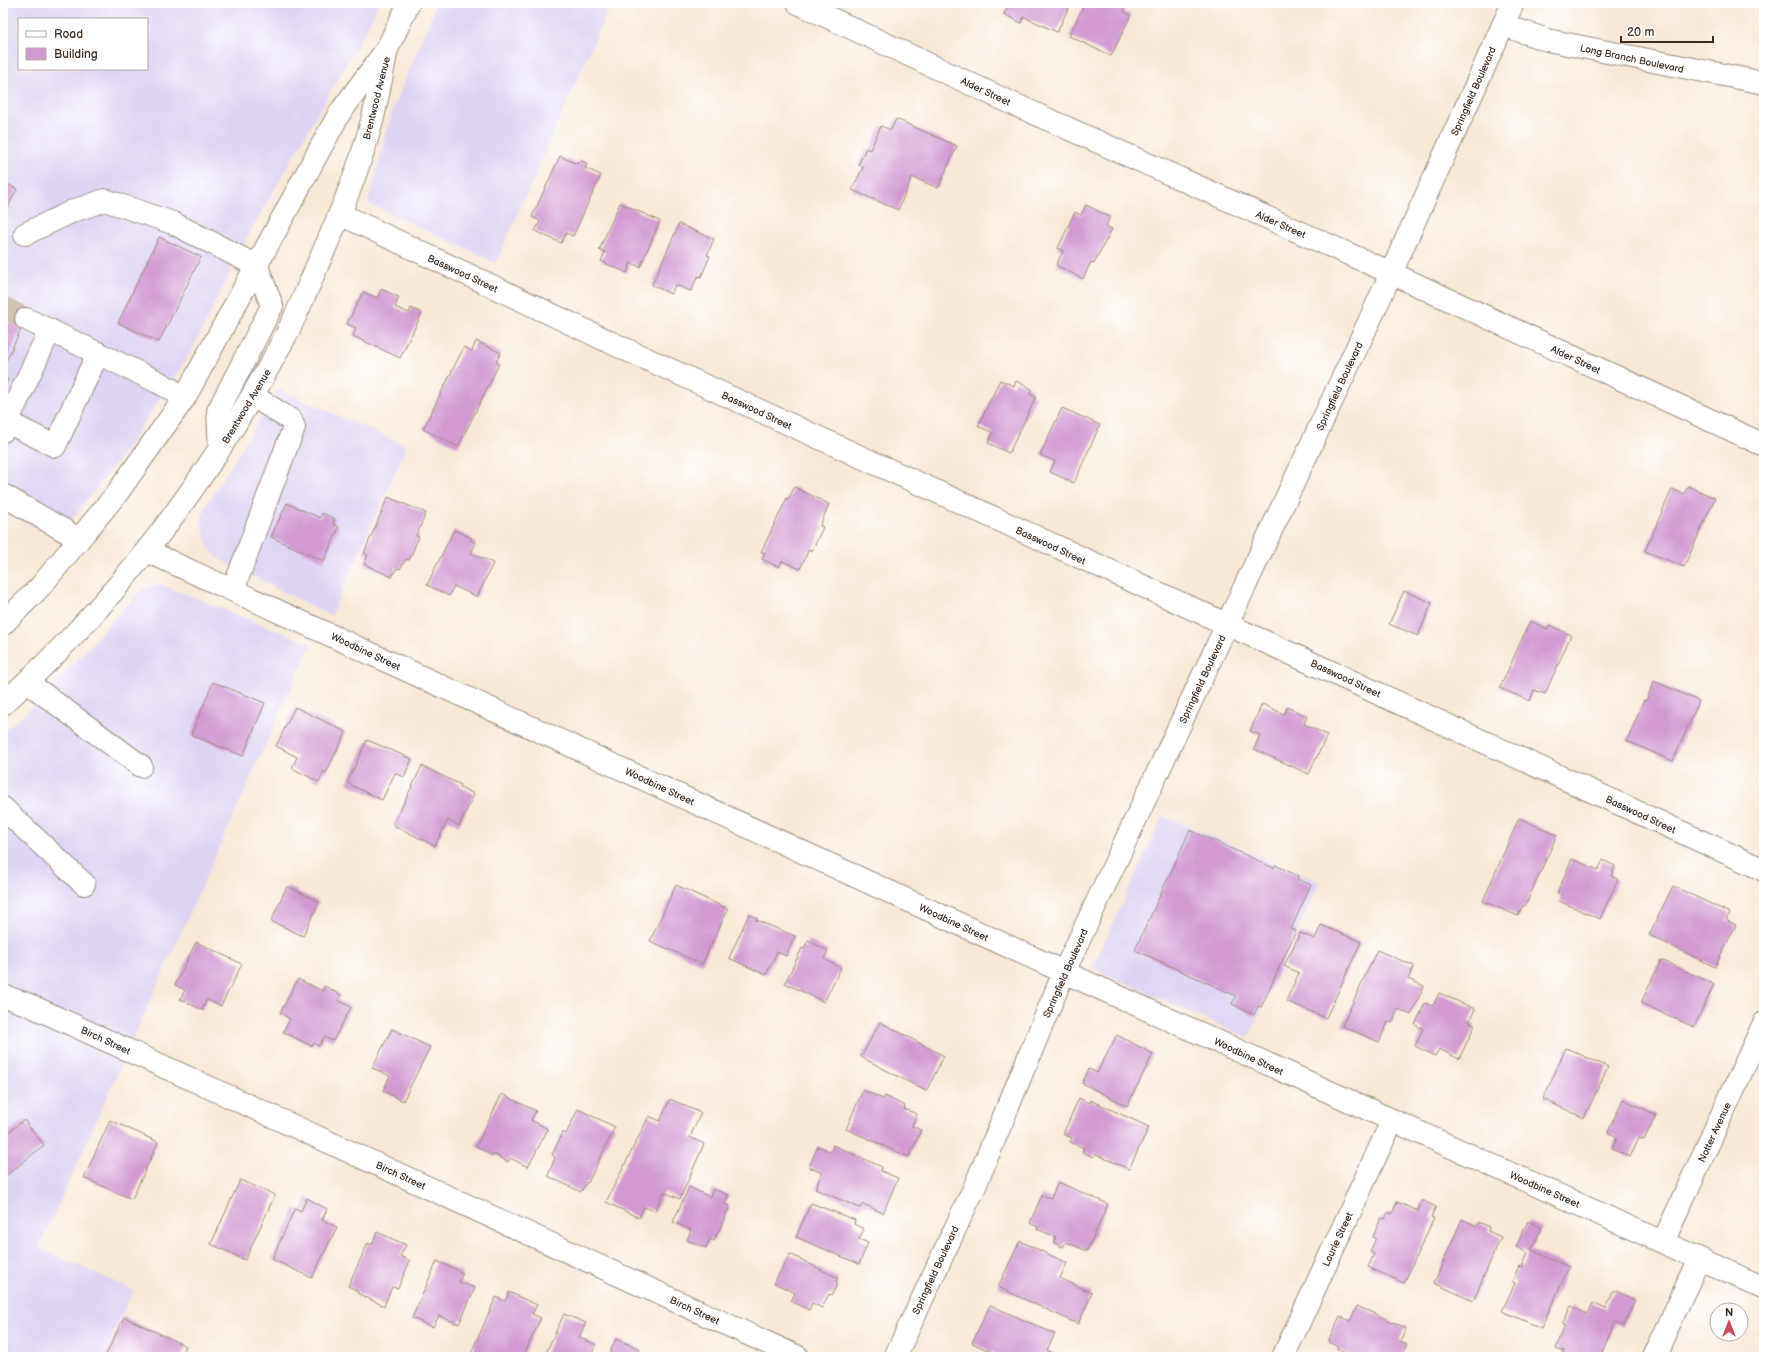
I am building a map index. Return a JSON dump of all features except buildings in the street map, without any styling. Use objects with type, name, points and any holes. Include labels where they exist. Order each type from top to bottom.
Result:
[{"type":"street","name":"Brentwood Avenue","points":[[3,704],[85,624],[147,551],[220,449],[253,396],[286,335],[340,214],[372,122],[388,49],[409,3]]},
{"type":"street","name":"Alder Street","points":[[798,3],[1016,105],[1391,273],[1764,446]]},
{"type":"street","name":"Springfield Boulevard","points":[[895,1357],[975,1186],[1064,972],[1391,273],[1513,3]]},
{"type":"street","name":"Long Branch Boulevard","points":[[1503,25],[1547,40],[1764,83]]},
{"type":"street","name":"Brentwood Avenue","points":[[3,624],[40,587],[118,492],[185,397],[339,114],[388,49]]},
{"type":"street","points":[[25,234],[72,211],[105,200],[173,223],[257,266],[272,306],[218,411],[220,449]]},
{"type":"street","name":"Basswood Street","points":[[340,214],[628,351],[1764,870]]},
{"type":"street","points":[[26,319],[158,382],[185,397]]},
{"type":"street","points":[[50,330],[5,426],[55,446],[98,353]]},
{"type":"street","points":[[233,590],[294,427],[292,420],[253,396]]},
{"type":"street","points":[[3,495],[79,539]]},
{"type":"street","name":"Woodbine Street","points":[[147,551],[1064,972],[1764,1288]]},
{"type":"street","points":[[27,682],[141,766]]},
{"type":"street","points":[[3,808],[84,884]]},
{"type":"street","name":"Birch Street","points":[[3,996],[27,1004],[798,1357]]},
{"type":"street","name":"Notter Avenue","points":[[1663,1242],[1764,1023]]},
{"type":"street","name":"Laurie Street","points":[[1283,1357],[1392,1121]]},
{"type":"street","points":[[1654,1357],[1700,1259]]},
{"type":"shaded area","points":[[3,3],[379,3],[367,28],[245,241],[194,347],[124,453],[57,538],[3,509]]},
{"type":"shaded area","points":[[437,3],[611,3],[496,263],[368,203],[392,111]]},
{"type":"shaded area","points":[[278,389],[407,446],[331,616],[219,559],[208,548],[201,521],[205,508]]},
{"type":"shaded area","points":[[160,584],[311,644],[39,1248],[133,1290],[103,1357],[3,1357],[3,732],[38,702],[142,589]]},
{"type":"shaded area","points":[[1163,816],[1320,882],[1248,1038],[1092,968]]},
{"type":"tunnel","points":[[3,307],[26,319]]}]
